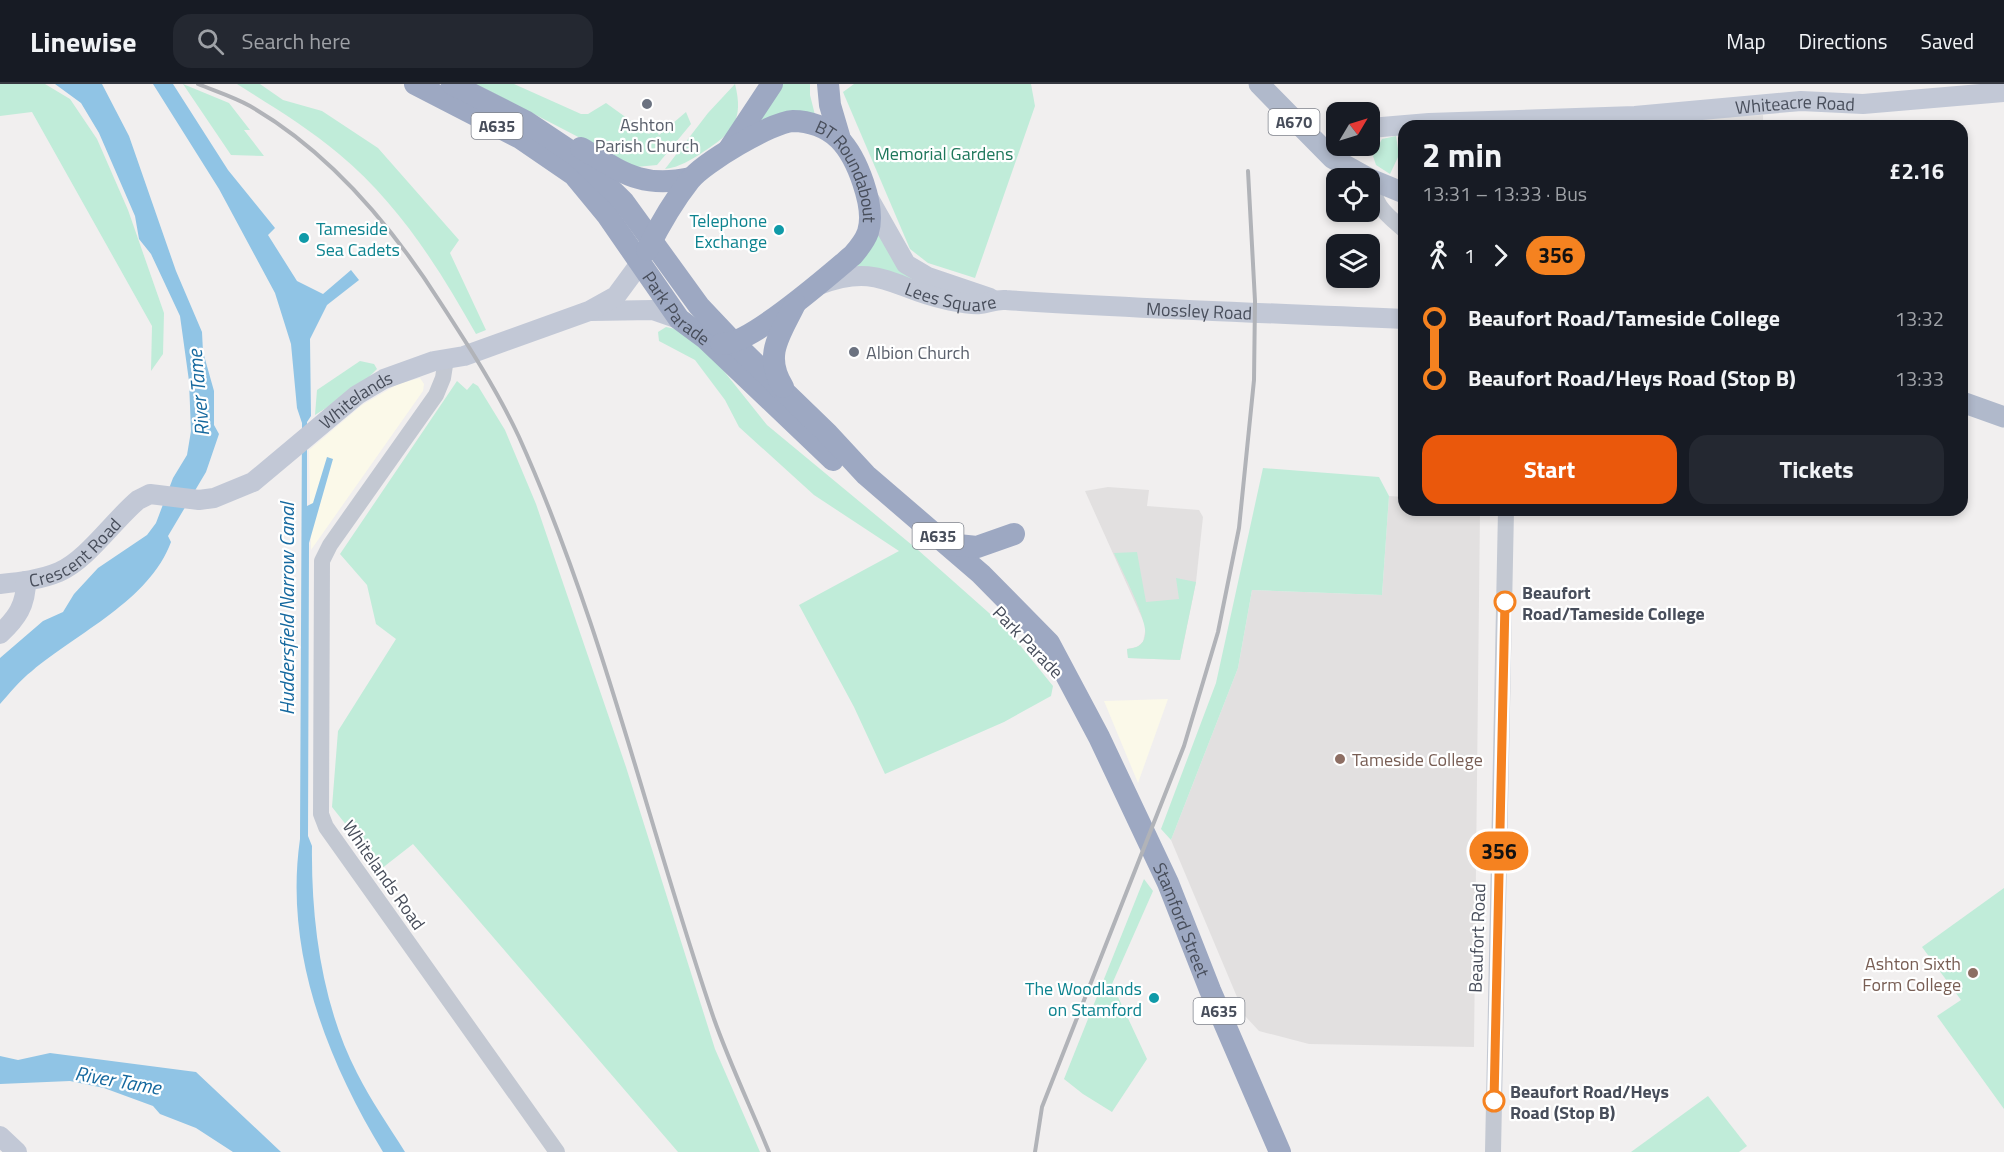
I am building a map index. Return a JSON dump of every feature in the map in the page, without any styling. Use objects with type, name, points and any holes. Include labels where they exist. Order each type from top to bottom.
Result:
[{"type":"highway","name":"Park Parade","points":[[416,84],[520,138],[574,175],[680,319],[705,339],[865,491],[926,542],[1022,632],[1074,692]]},
{"type":"highway","name":"Park Parade","points":[[452,84],[525,121],[576,155],[623,201],[699,306],[734,343],[866,475],[948,544],[1018,609],[1049,643],[1074,692]]},
{"type":"highway","points":[[726,153],[772,84]]},
{"type":"highway","points":[[828,84],[830,105],[840,139]]},
{"type":"highway","points":[[525,121],[566,139],[639,179],[654,183],[691,178]]},
{"type":"highway","name":"BT Roundabout","points":[[640,262],[691,178],[726,153],[783,122],[815,124],[840,139],[850,155],[868,197],[870,217],[868,232],[862,244],[853,255],[755,332],[734,343]]},
{"type":"highway","points":[[652,239],[654,261],[705,339],[716,343],[734,343]]},
{"type":"highway","name":"A635","points":[[786,393],[775,373],[773,359],[779,336],[806,292]]},
{"type":"highway","name":"A635","points":[[948,544],[977,547],[1014,534]]},
{"type":"highway","name":"Stamford Street","points":[[1074,692],[1099,737],[1161,869],[1209,990],[1280,1152]]},
{"type":"main road","name":"A670","points":[[1259,84],[1326,142]]},
{"type":"main road","name":"Whiteacre Road","points":[[1517,120],[1635,116],[1801,101],[1863,104],[2004,92]]},
{"type":"main road","name":"Whiteacre Road","points":[[1380,127],[1398,126]]},
{"type":"main road","name":"A670","points":[[1342,156],[1356,168]]},
{"type":"main road","name":"A670","points":[[1380,184],[1398,191]]},
{"type":"main road","name":"Lees Square","points":[[868,197],[906,264],[928,277],[992,299]]},
{"type":"main road","name":"Whitelands","points":[[138,500],[150,495],[200,500],[214,498],[253,482],[283,460],[357,395],[384,379],[446,359],[464,356],[589,311],[616,296],[640,262]]},
{"type":"main road","name":"Lees Square","points":[[806,292],[849,276],[866,274],[947,300],[980,304],[992,299]]},
{"type":"main road","name":"Mossley Road","points":[[992,299],[1150,310],[1278,312],[1398,319]]},
{"type":"main road","name":"Whitelands","points":[[589,311],[653,310],[680,319]]},
{"type":"main road","points":[[1968,404],[2004,417]]},
{"type":"main road","name":"Crescent Road","points":[[0,584],[26,581],[60,572],[78,560],[138,500]]},
{"type":"main road","points":[[0,634],[13,622],[24,606],[26,581]]},
{"type":"main road","points":[[0,1136],[17,1152]]},
{"type":"street","points":[[1380,207],[1398,224]]},
{"type":"street","name":"Whitelands Road","points":[[446,359],[443,378],[436,395],[330,545],[322,561],[321,814],[326,827],[557,1152]]},
{"type":"street","name":"Beaufort Road","points":[[1493,1152],[1506,516]]},
{"type":"shaded area","points":[[1763,115],[1763,120],[1645,120]]},
{"type":"shaded area","points":[[420,378],[424,384],[423,391],[311,550],[309,450],[362,405],[398,384]]},
{"type":"shaded area","points":[[1108,487],[1149,490],[1147,506],[1199,510],[1203,517],[1196,582],[1180,660],[1128,658],[1127,649],[1137,647],[1143,642],[1146,627],[1085,491]]},
{"type":"shaded area","name":"Tameside College","points":[[1389,496],[1398,497],[1398,516],[1480,516],[1474,1047],[1309,1044],[1259,1031],[1245,1016],[1171,840],[1238,668],[1252,590],[1382,595]]},
{"type":"shaded area","points":[[1168,699],[1138,783],[1104,701]]},
{"type":"green space","points":[[0,84],[45,84],[70,99],[97,139],[128,210],[164,313],[163,354],[151,371],[152,326],[32,112],[0,116]]},
{"type":"green space","points":[[183,84],[229,103],[250,130],[244,130],[264,156],[231,155]]},
{"type":"green space","points":[[237,84],[260,84],[283,100],[322,111],[378,148],[459,240],[450,253],[486,330],[476,334],[416,238],[399,215],[360,173],[314,135]]},
{"type":"green space","points":[[476,84],[514,84],[581,114],[588,114],[606,103],[649,134],[655,129],[659,135],[686,112],[691,124],[657,165],[636,167]]},
{"type":"green space","points":[[735,84],[737,116],[729,132],[690,160],[676,167],[665,169],[708,113]]},
{"type":"green space","points":[[783,84],[810,84],[815,115],[756,127]]},
{"type":"green space","name":"Memorial Gardens","points":[[854,84],[1031,84],[1035,106],[975,278],[928,263],[910,249],[843,92]]},
{"type":"green space","points":[[1396,136],[1398,157],[1390,174],[1376,165],[1373,156],[1380,156],[1382,139]]},
{"type":"green space","points":[[874,228],[927,284],[857,267]]},
{"type":"green space","points":[[666,327],[680,330],[711,355],[767,425],[918,550],[1006,628],[1053,686],[1051,696],[1004,722],[885,774],[854,707],[799,605],[899,551],[814,495],[739,427],[725,400],[695,360],[659,341],[658,332]]},
{"type":"green space","points":[[360,361],[374,364],[377,369],[359,387],[315,415],[317,390]]},
{"type":"green space","points":[[457,381],[467,390],[473,383],[478,386],[505,430],[536,504],[626,767],[715,1049],[760,1152],[678,1152],[413,844],[381,869],[332,807],[338,731],[396,639],[376,624],[367,585],[340,554]]},
{"type":"green space","points":[[1263,468],[1379,477],[1389,496],[1382,595],[1252,590],[1238,668],[1171,840],[1161,829],[1216,683]]},
{"type":"green space","points":[[1137,552],[1146,602],[1179,599],[1176,578],[1196,582],[1180,660],[1128,658],[1127,649],[1141,644],[1145,636],[1145,629],[1139,608],[1114,553]]},
{"type":"green space","points":[[1144,879],[1153,891],[1112,984],[1147,1059],[1112,1112],[1064,1079]]},
{"type":"green space","name":"Ashton Sixth Form College","points":[[2004,888],[2004,1109],[1937,1016],[1961,1000],[1922,947]]},
{"type":"green space","points":[[1708,1096],[1747,1146],[1739,1152],[1631,1152]]},
{"type":"water","name":"River Tame","points":[[55,84],[102,84],[129,136],[176,271],[202,332],[203,352],[214,391],[214,425],[219,434],[206,472],[168,536],[171,542],[161,563],[146,582],[110,614],[28,675],[0,704],[0,658],[43,621],[63,612],[74,594],[98,568],[147,535],[156,523],[173,478],[187,455],[191,431],[189,381],[180,316],[151,254],[139,239],[135,216],[99,133],[81,103]]},
{"type":"water","points":[[153,84],[173,84],[228,170],[275,228],[268,235],[297,281],[323,294],[351,270],[359,280],[327,305],[310,339],[311,416],[307,422],[307,506],[313,503],[327,457],[333,459],[309,543],[308,836],[312,846],[314,904],[321,962],[335,1020],[362,1083],[405,1152],[383,1152],[344,1079],[327,1041],[314,1002],[304,962],[298,922],[302,423],[297,408],[291,344],[275,293],[219,189]]},
{"type":"water","name":"River Tame","points":[[50,1053],[196,1072],[281,1152],[233,1152],[196,1128],[160,1114],[153,1106],[104,1088],[70,1081],[0,1084],[0,1056],[18,1060]]},
{"type":"railway","points":[[198,84],[244,103],[279,124],[307,145],[357,192],[421,273],[472,351],[501,402],[519,437],[549,508],[576,580],[714,1019],[769,1152]]},
{"type":"railway","points":[[1035,1152],[1042,1107],[1184,746],[1218,632],[1239,528],[1254,380],[1255,301],[1248,171]]},
{"type":"bus line","name":"356","points":[[1494,1101],[1505,602]]},
{"type":"place","name":"Ashton Parish Church","points":[[647,104]]},
{"type":"place","name":"Telephone Exchange","points":[[779,230]]},
{"type":"place","name":"Tameside Sea Cadets","points":[[304,238]]},
{"type":"place","name":"Albion Church","points":[[854,352]]},
{"type":"place","name":"Beaufort Road/Tameside College","points":[[1505,602]]},
{"type":"place","name":"Tameside College","points":[[1340,759]]},
{"type":"place","name":"Ashton Sixth Form College","points":[[1973,973]]},
{"type":"place","name":"The Woodlands on Stamford","points":[[1154,998]]},
{"type":"place","name":"Beaufort Road/Heys Road (Stop B)","points":[[1494,1101]]},
{"type":"water label","name":"Huddersfield Narrow Canal","points":[[286,609]]}]
